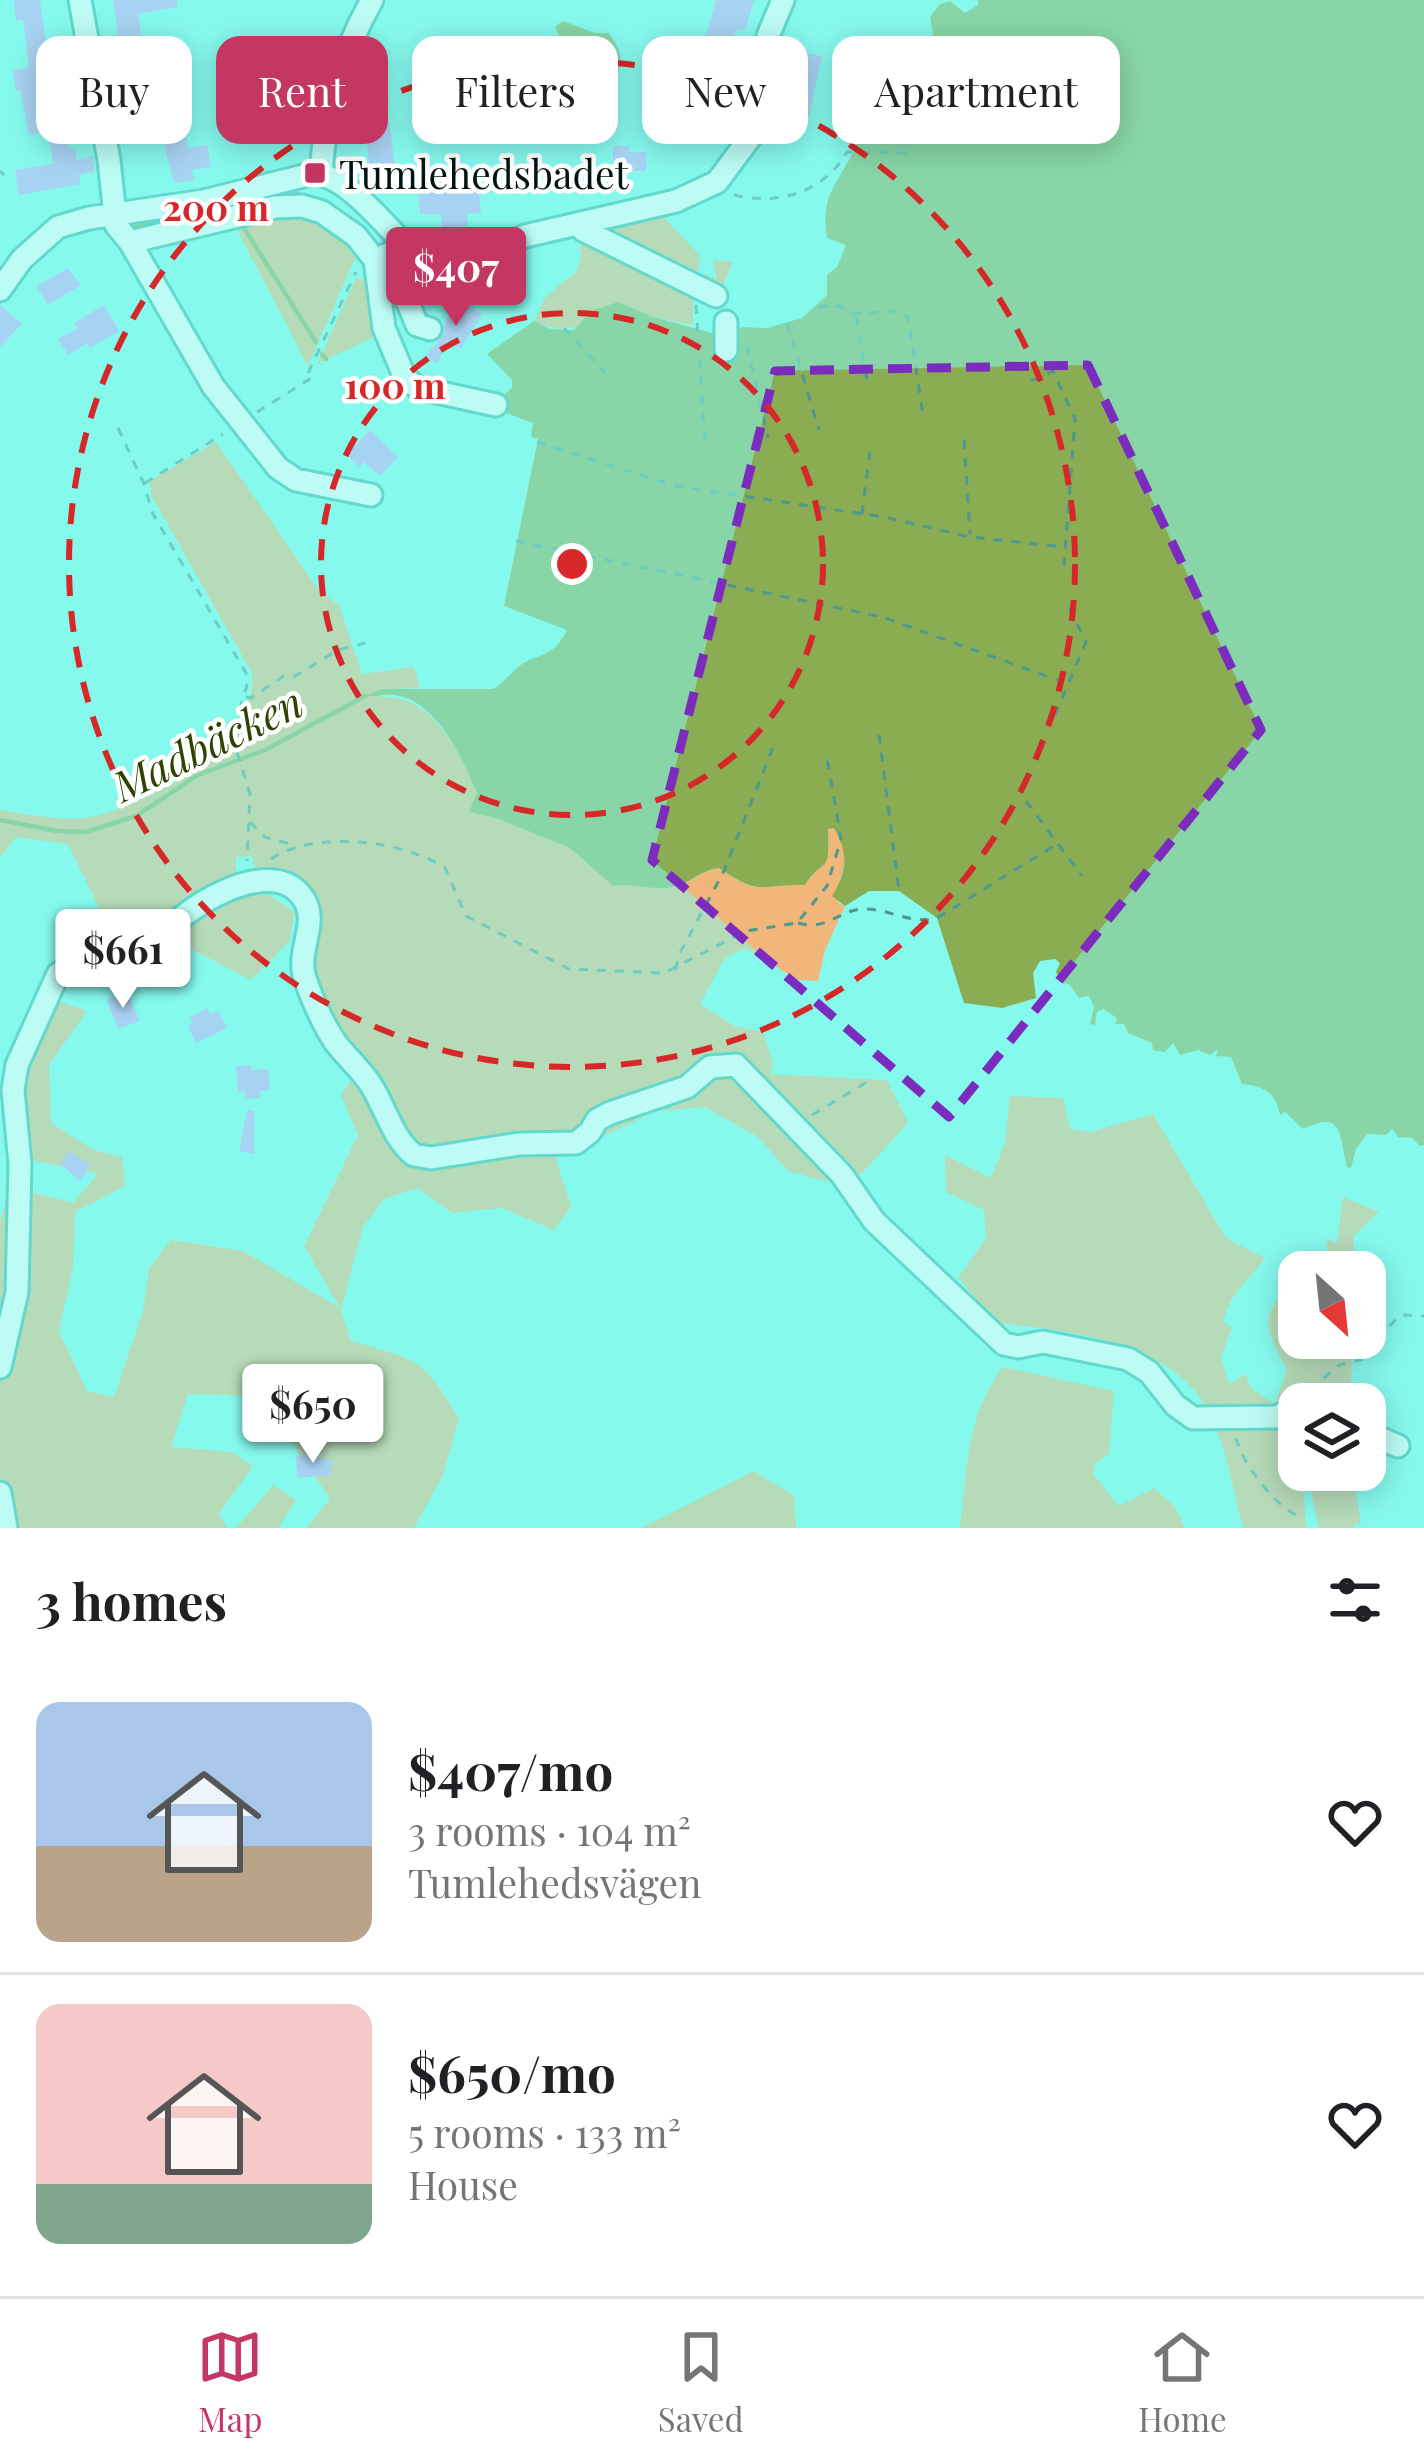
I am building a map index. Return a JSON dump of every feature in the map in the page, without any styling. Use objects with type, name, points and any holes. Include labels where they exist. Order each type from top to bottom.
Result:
[{"type":"street","points":[[80,0],[110,160],[116,225],[213,386],[278,468],[296,480],[371,495]]},
{"type":"street","points":[[321,173],[331,102],[349,47],[372,0]]},
{"type":"street","points":[[0,290],[22,260],[58,226],[204,201],[321,173],[368,204],[422,260],[443,272],[462,274],[512,241],[676,200],[710,186],[752,135],[768,36],[783,0]]},
{"type":"street","points":[[130,242],[251,211],[302,206],[333,218],[371,254],[385,328],[405,378],[418,388],[496,404]]},
{"type":"street","points":[[580,225],[706,298]]},
{"type":"street","points":[[371,254],[388,254],[416,325],[430,329]]},
{"type":"street","points":[[726,350],[735,327]]},
{"type":"street","points":[[0,1366],[17,1292],[20,1164],[13,1090],[17,1065],[58,974],[97,951],[137,940],[158,942],[176,921],[249,875],[284,883],[303,897],[310,922],[303,963],[307,981],[334,1039],[372,1086],[400,1139],[414,1155],[431,1158],[519,1144],[576,1143],[597,1120],[687,1087],[710,1067],[736,1065],[842,1175],[874,1221],[1004,1344],[1018,1347],[1043,1342],[1109,1352],[1149,1372],[1182,1413],[1201,1419],[1278,1416]]},
{"type":"street","points":[[1386,1441],[1398,1446]]},
{"type":"street","points":[[0,1493],[6,1528]]},
{"type":"path","points":[[754,200],[815,188],[847,152],[911,153]]},
{"type":"path","points":[[308,373],[371,254]]},
{"type":"path","points":[[705,441],[706,298]]},
{"type":"path","points":[[818,308],[836,305],[855,314],[896,311],[908,317],[922,415]]},
{"type":"path","points":[[855,314],[868,386]]},
{"type":"path","points":[[787,322],[819,430]]},
{"type":"path","points":[[735,327],[768,438]]},
{"type":"path","points":[[564,328],[604,373]]},
{"type":"path","points":[[1031,381],[1053,371],[1075,419],[1064,566]]},
{"type":"path","points":[[118,428],[153,514],[246,673],[245,696],[232,736],[250,794],[249,875]]},
{"type":"path","points":[[964,440],[970,537]]},
{"type":"path","points":[[536,442],[676,486],[970,537],[1064,547]]},
{"type":"path","points":[[862,515],[870,451]]},
{"type":"path","points":[[515,541],[882,617],[1069,684]]},
{"type":"path","points":[[1055,715],[1086,642],[1067,603]]},
{"type":"path","points":[[245,696],[251,698],[338,650],[365,643]]},
{"type":"path","points":[[879,735],[899,891]]},
{"type":"path","points":[[675,970],[724,871],[775,742]]},
{"type":"path","points":[[796,922],[827,886],[841,839],[827,758]]},
{"type":"path","points":[[1026,801],[1082,876]]},
{"type":"path","points":[[248,821],[265,837],[293,845],[375,845],[402,848],[431,859],[445,868],[466,916],[569,969],[675,970],[746,931],[796,922],[810,926],[834,922],[853,910],[877,909],[926,921],[982,893],[1057,844]]},
{"type":"path","points":[[249,875],[293,845]]},
{"type":"path","points":[[793,1127],[872,1079]]},
{"type":"path","points":[[1315,1383],[1339,1365],[1372,1357],[1400,1315],[1424,1316]]},
{"type":"path","points":[[1239,1419],[1237,1445],[1245,1461],[1283,1506],[1300,1517]]},
{"type":"highlighted area","points":[[1088,365],[1261,730],[949,1117],[652,860],[775,371]]},
{"type":"shaded area","points":[[978,0],[1424,0],[1424,1145],[1398,1137],[1392,1129],[1386,1135],[1367,1134],[1351,1168],[1347,1167],[1333,1124],[1303,1129],[1285,1112],[1280,1115],[1272,1095],[1242,1084],[1231,1057],[1216,1056],[1218,1049],[1210,1055],[1198,1050],[1180,1055],[1173,1043],[1165,1052],[1153,1050],[1152,1043],[1128,1033],[1124,1024],[1115,1024],[1117,1018],[1103,1009],[1097,1012],[1095,1025],[1090,1024],[1094,1007],[1089,996],[1079,998],[1069,984],[1062,983],[1056,972],[1060,963],[1055,959],[1040,961],[1033,973],[1036,998],[1002,1008],[964,1003],[937,918],[899,891],[869,891],[845,906],[832,896],[844,863],[834,828],[828,829],[827,860],[805,885],[753,886],[719,868],[673,887],[613,886],[570,848],[469,812],[477,793],[435,719],[409,699],[365,696],[381,689],[493,689],[524,663],[556,647],[567,630],[504,606],[538,439],[531,437],[533,423],[495,409],[496,401],[512,388],[512,380],[487,354],[534,321],[551,329],[574,330],[591,311],[618,302],[719,335],[802,318],[827,295],[827,275],[837,267],[846,245],[827,238],[826,209],[856,144],[1120,144],[1120,36],[933,36],[930,17],[940,4],[950,1],[965,13]]},
{"type":"shaded area","points":[[563,21],[611,36],[560,36],[555,27]]},
{"type":"shaded area","points":[[657,211],[700,255],[698,278],[702,280],[705,274],[717,279],[713,260],[733,262],[720,292],[693,296],[693,325],[653,317],[618,302],[569,328],[534,321],[546,296],[576,272],[581,256],[579,232]]},
{"type":"shaded area","points":[[310,214],[359,249],[308,366],[232,220]]},
{"type":"shaded area","points":[[356,278],[373,282],[380,334],[317,364]]},
{"type":"shaded area","points":[[216,442],[316,586],[339,606],[362,674],[414,667],[420,688],[381,689],[378,697],[414,704],[441,727],[477,793],[470,812],[570,848],[614,886],[658,889],[719,868],[752,886],[805,885],[825,863],[828,829],[835,828],[844,854],[838,903],[845,906],[825,950],[818,981],[798,980],[745,948],[724,959],[700,1004],[735,1026],[763,1032],[773,1063],[770,1074],[887,1080],[908,1123],[863,1172],[840,1185],[788,1171],[758,1137],[705,1107],[656,1111],[556,1159],[571,1207],[554,1230],[502,1208],[452,1213],[418,1188],[384,1199],[363,1227],[341,1310],[351,1341],[417,1364],[437,1384],[459,1419],[442,1477],[414,1528],[306,1528],[330,1499],[286,1433],[259,1421],[255,1396],[188,1394],[171,1447],[231,1452],[253,1466],[219,1514],[227,1528],[0,1528],[0,1222],[10,1186],[73,1203],[98,1174],[31,1160],[22,1115],[24,1077],[52,999],[87,1011],[49,1065],[51,1123],[94,1150],[122,1157],[125,1186],[75,1212],[73,1267],[59,1331],[87,1391],[114,1397],[143,1311],[149,1268],[171,1240],[243,1251],[340,1308],[304,1246],[358,1135],[341,1095],[363,1063],[332,1023],[331,1009],[311,973],[317,916],[256,873],[252,856],[236,857],[236,880],[242,892],[269,895],[295,912],[289,942],[251,980],[154,930],[101,940],[100,910],[68,844],[16,837],[0,858],[0,810],[64,819],[102,814],[164,788],[237,743],[252,673],[151,495],[150,481]]},
{"type":"shaded area","points":[[1010,1096],[1063,1098],[1070,1129],[1091,1132],[1153,1114],[1226,1238],[1265,1258],[1226,1311],[1223,1322],[1232,1327],[1221,1358],[1229,1384],[1245,1374],[1252,1389],[1275,1404],[1278,1396],[1278,1491],[1303,1491],[1306,1528],[1243,1528],[1215,1426],[1199,1396],[1181,1377],[1159,1362],[1106,1341],[996,1323],[958,1278],[986,1238],[984,1210],[946,1192],[945,1155],[991,1178],[1005,1143]]},
{"type":"shaded area","points":[[1343,1197],[1379,1212],[1353,1237],[1354,1251],[1327,1251],[1327,1239],[1337,1243]]},
{"type":"shaded area","points":[[1278,1300],[1278,1351],[1269,1328]]},
{"type":"shaded area","points":[[1282,1359],[1352,1359],[1351,1383],[1282,1383],[1287,1370]]},
{"type":"shaded area","points":[[1003,1367],[1114,1391],[1109,1454],[1095,1464],[1093,1474],[1119,1506],[1154,1488],[1175,1507],[1185,1528],[960,1528],[975,1424]]},
{"type":"shaded area","points":[[754,1471],[794,1496],[796,1528],[642,1528]]},
{"type":"shaded area","points":[[273,1485],[296,1500],[278,1528],[236,1528]]},
{"type":"shaded area","points":[[1311,1491],[1356,1491],[1361,1524],[1319,1528]]},
{"type":"building","points":[[14,0],[40,0],[45,36],[36,36],[36,134],[29,135],[13,70],[29,67],[23,19],[16,20]]},
{"type":"building","points":[[113,0],[177,0],[177,7],[138,14],[142,36],[118,36]]},
{"type":"building","points":[[716,0],[754,0],[745,31],[706,36]]},
{"type":"building","points":[[808,53],[822,56],[808,116]]},
{"type":"building","points":[[388,117],[395,164],[370,168],[367,144],[388,144]]},
{"type":"building","points":[[50,144],[68,144],[69,149],[75,148],[77,160],[93,156],[95,171],[79,175],[81,184],[19,195],[15,170],[53,164]]},
{"type":"building","points":[[164,144],[207,145],[211,167],[192,170],[194,180],[174,183]]},
{"type":"building","points":[[613,146],[646,152],[646,171],[613,171]]},
{"type":"building","points":[[479,188],[481,213],[467,214],[468,226],[442,228],[441,214],[420,214],[418,193]]},
{"type":"building","points":[[68,268],[81,285],[48,305],[36,286]]},
{"type":"building","points":[[459,300],[482,314],[461,349],[447,340],[438,363],[424,358],[444,334],[444,324]]},
{"type":"building","points":[[0,305],[22,324],[0,347]]},
{"type":"building","points":[[104,305],[119,331],[68,355],[58,339]]},
{"type":"building","points":[[370,430],[398,457],[380,476],[346,455]]},
{"type":"building","points":[[127,993],[140,1021],[118,1029],[107,1000]]},
{"type":"building","points":[[207,1008],[210,1014],[218,1010],[227,1028],[196,1043],[188,1026],[193,1023],[190,1017]]},
{"type":"building","points":[[251,1065],[251,1070],[268,1069],[270,1090],[260,1091],[260,1098],[245,1099],[245,1091],[238,1092],[236,1066]]},
{"type":"building","points":[[247,1110],[254,1111],[254,1154],[239,1151]]},
{"type":"building","points":[[69,1151],[91,1165],[80,1181],[60,1164]]},
{"type":"building","points":[[319,1455],[319,1459],[332,1459],[331,1475],[297,1478],[296,1456]]},
{"type":"waterway","points":[[268,196],[291,190],[302,196]]},
{"type":"waterway","points":[[133,227],[192,213]]},
{"type":"waterway","points":[[242,225],[316,342]]},
{"type":"waterway","points":[[322,354],[326,359]]},
{"type":"waterway","name":"Madbäcken","points":[[0,820],[86,832],[136,816],[198,775],[265,750],[365,696]]},
{"type":"place","name":"Tumlehedsbadet","points":[[315,173]]}]
